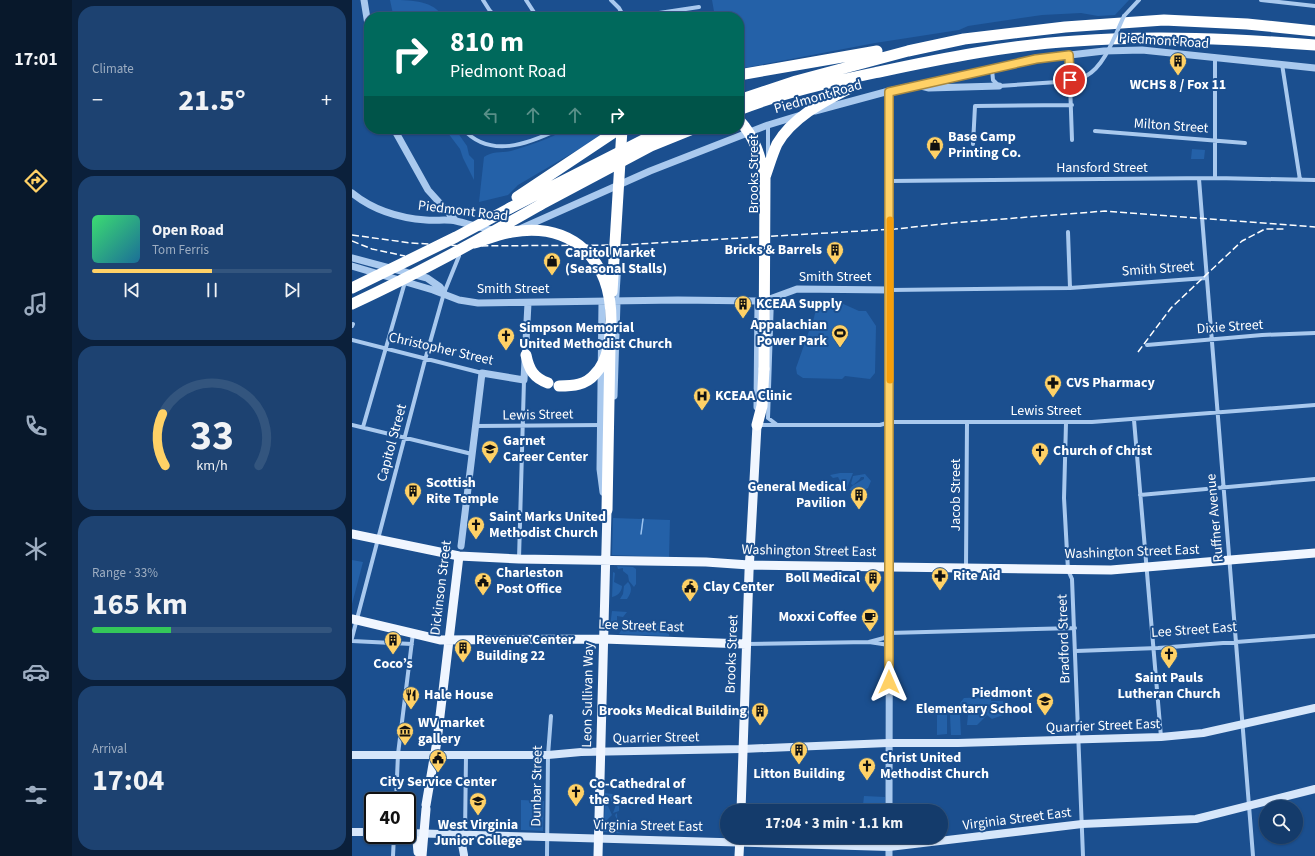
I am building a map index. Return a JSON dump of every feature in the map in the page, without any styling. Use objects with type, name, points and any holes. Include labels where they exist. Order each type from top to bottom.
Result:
[{"type":"highway","points":[[744,98],[796,81],[908,51],[964,39],[1065,26],[1164,20],[1247,24],[1315,31]]},
{"type":"highway","points":[[744,108],[801,89],[955,56],[1091,40],[1160,38],[1239,40],[1315,45]]},
{"type":"highway","points":[[744,74],[891,49],[908,51]]},
{"type":"highway","points":[[765,177],[773,154],[785,133],[809,111],[862,82],[955,56]]},
{"type":"highway","points":[[744,127],[754,140],[759,151],[765,177],[764,369],[762,406],[757,425]]},
{"type":"highway","points":[[352,288],[456,237],[508,206],[614,134]]},
{"type":"highway","points":[[524,380],[554,385],[578,385],[595,375],[605,360],[610,339],[614,306],[621,134]]},
{"type":"highway","points":[[508,206],[655,134]]},
{"type":"highway","points":[[352,304],[392,286],[474,243],[540,205],[651,146],[681,134]]},
{"type":"highway","points":[[474,243],[502,234],[521,231],[542,232],[567,238],[585,250],[600,269],[614,306]]},
{"type":"highway","points":[[607,510],[610,339]]},
{"type":"highway","points":[[526,355],[529,369],[535,377],[554,385]]},
{"type":"highway","points":[[762,406],[772,421]]},
{"type":"main road","name":"Brooks Street","points":[[741,804],[749,565],[757,425]]},
{"type":"main road","name":"Leon Sullivan Way","points":[[598,856],[607,510]]},
{"type":"main road","name":"Washington Street East","points":[[352,534],[459,556],[519,559],[706,562],[749,565],[1068,570],[1146,568],[1315,553]]},
{"type":"main road","name":"Dickinson Street","points":[[422,856],[425,834],[426,807],[459,556]]},
{"type":"main road","name":"Lee Street East","points":[[354,619],[441,640],[603,639],[746,644]]},
{"type":"main road","name":"Quarrier Street East","points":[[888,743],[1079,741],[1161,737],[1203,733],[1315,708]]},
{"type":"main road","name":"Quarrier Street","points":[[352,755],[548,755],[888,743]]},
{"type":"main road","name":"Virginia Street East","points":[[833,844],[889,847],[1082,824],[1196,819],[1315,789]]},
{"type":"main road","points":[[352,832],[364,832]]},
{"type":"main road","name":"Virginia Street East","points":[[416,834],[720,839]]},
{"type":"main road","points":[[449,834],[451,837],[461,839],[464,855]]},
{"type":"main road","points":[[416,839],[418,856]]},
{"type":"main road","points":[[739,856],[740,844]]},
{"type":"street","points":[[364,0],[366,12]]},
{"type":"street","points":[[483,0],[491,12]]},
{"type":"street","points":[[526,0],[534,12]]},
{"type":"street","points":[[611,0],[621,12]]},
{"type":"street","points":[[919,85],[929,88],[999,86],[1058,82],[1077,79],[1091,73],[1103,58],[1124,16],[1139,0]]},
{"type":"street","points":[[1261,0],[1315,6]]},
{"type":"street","points":[[666,12],[699,7]]},
{"type":"street","name":"Piedmont Road","points":[[352,192],[368,205],[393,215],[425,220],[456,221],[485,229],[514,230],[526,227],[650,171],[768,125],[889,92],[1036,59],[1104,51],[1135,50],[1315,68]]},
{"type":"street","points":[[1069,55],[1072,105],[1072,140]]},
{"type":"street","points":[[1215,57],[1215,178]]},
{"type":"street","points":[[1282,64],[1300,180]]},
{"type":"street","points":[[992,69],[993,80],[999,86]]},
{"type":"street","points":[[889,92],[889,804]]},
{"type":"street","points":[[973,144],[975,106],[1072,105]]},
{"type":"street","name":"Brooks Street","points":[[768,125],[768,222]]},
{"type":"street","name":"Milton Street","points":[[1095,131],[1245,143]]},
{"type":"street","points":[[397,134],[428,190],[456,221]]},
{"type":"street","points":[[468,134],[483,143],[504,148],[540,138],[548,134]]},
{"type":"street","name":"Hansford Street","points":[[890,181],[1215,178],[1315,180]]},
{"type":"street","name":"Ruffner Avenue","points":[[1199,179],[1210,339],[1222,488],[1230,561],[1235,641],[1253,856]]},
{"type":"street","points":[[1068,232],[1070,288]]},
{"type":"street","name":"Capitol Street","points":[[352,639],[354,619],[379,539],[425,360],[444,293],[459,256]]},
{"type":"street","name":"Smith Street","points":[[352,258],[435,282],[444,293]]},
{"type":"street","name":"Smith Street","points":[[352,266],[444,293],[469,302],[602,302],[614,306],[678,300],[758,301],[798,289],[890,290],[1070,288],[1206,278]]},
{"type":"street","name":"Leon Sullivan Way","points":[[607,510],[611,483],[614,306],[619,270]]},
{"type":"street","points":[[363,427],[384,349],[408,273]]},
{"type":"street","points":[[772,298],[772,421]]},
{"type":"street","points":[[757,425],[758,301]]},
{"type":"street","name":"Leon Sullivan Way","points":[[602,302],[600,470],[607,510]]},
{"type":"street","points":[[519,559],[524,380],[528,303]]},
{"type":"street","name":"Dixie Street","points":[[1147,345],[1210,339],[1315,334]]},
{"type":"street","name":"Christopher Street","points":[[352,340],[425,360],[482,373],[524,380]]},
{"type":"street","name":"Dickinson Street","points":[[459,556],[482,373]]},
{"type":"street","name":"Lewis Street","points":[[757,425],[772,421],[880,425],[890,422],[1066,423],[1134,420],[1216,411],[1315,405]]},
{"type":"street","points":[[1134,420],[1161,737]]},
{"type":"street","name":"Jacob Street","points":[[966,568],[967,422]]},
{"type":"street","name":"Bradford Street","points":[[1066,423],[1064,498],[1068,570],[1072,579],[1075,628],[1084,856]]},
{"type":"street","points":[[352,425],[472,454]]},
{"type":"street","name":"Lewis Street","points":[[475,426],[601,425]]},
{"type":"street","points":[[1140,494],[1315,479]]},
{"type":"street","name":"Lee Street East","points":[[869,642],[884,638],[889,633],[1075,628]]},
{"type":"street","points":[[396,792],[398,754],[413,633]]},
{"type":"street","name":"Lee Street East","points":[[1076,651],[1315,636]]},
{"type":"street","points":[[352,639],[412,644]]},
{"type":"street","name":"Lee Street East","points":[[746,644],[869,642],[889,645]]},
{"type":"street","name":"Dunbar Street","points":[[547,856],[548,755],[551,716]]},
{"type":"street","points":[[464,855],[466,756]]},
{"type":"street","points":[[393,856],[394,844]]},
{"type":"street","points":[[889,847],[889,856]]},
{"type":"shaded area","points":[[390,0],[425,3],[437,9],[439,12],[393,12]]},
{"type":"shaded area","points":[[712,0],[1129,0],[1115,15],[1098,16],[1081,13],[1042,15],[968,26],[959,30],[875,43],[744,68],[744,12],[714,12]]},
{"type":"shaded area","points":[[449,134],[459,134],[467,146],[469,155],[474,160],[474,180],[463,158],[460,149]]},
{"type":"shaded area","points":[[558,134],[601,134],[586,145],[518,185],[508,195],[479,202],[484,157],[497,152],[511,151]]},
{"type":"shaded area","points":[[1192,149],[1205,150],[1204,159],[1191,159]]},
{"type":"shaded area","name":"Appalachian Power Park","points":[[818,302],[839,302],[859,311],[866,311],[876,326],[875,373],[870,379],[845,376],[842,379],[803,378],[797,374],[796,368],[811,329]]},
{"type":"shaded area","points":[[853,473],[846,490],[841,491],[830,486],[838,485],[840,481],[838,477],[833,478],[830,475]]},
{"type":"shaded area","points":[[865,474],[871,481],[868,488],[862,491],[849,490],[852,486],[864,479],[864,477],[861,477],[853,485],[851,484],[853,476]]},
{"type":"shaded area","points":[[613,518],[670,520],[669,557],[612,555]]},
{"type":"shaded area","points":[[352,560],[363,562],[352,604]]},
{"type":"shaded area","points":[[617,566],[633,567],[636,569],[636,584],[634,587],[629,581],[628,575],[623,571],[623,568],[618,569]]},
{"type":"shaded area","points":[[613,572],[615,573],[614,582],[622,586],[619,593],[612,597]]},
{"type":"shaded area","points":[[628,582],[631,588],[630,595],[627,599],[620,599],[623,594],[624,586]]},
{"type":"shaded area","points":[[612,611],[627,612],[623,617],[617,616],[617,622],[614,626],[610,626]]},
{"type":"shaded area","points":[[659,623],[660,631],[669,634],[669,636],[619,634],[623,627],[628,630],[631,628],[636,630],[641,628],[643,630],[649,628],[653,631]]},
{"type":"shaded area","points":[[991,697],[991,701],[1003,701],[1003,715],[992,719],[987,715],[977,725],[967,725],[968,715],[959,707],[964,698]]},
{"type":"shaded area","points":[[947,714],[947,734],[937,735],[937,715]]},
{"type":"shaded area","points":[[950,715],[960,715],[961,735],[951,735]]},
{"type":"shaded area","points":[[605,793],[619,795],[619,811],[613,813],[616,805],[614,802],[605,800]]},
{"type":"shaded area","points":[[864,796],[885,797],[885,804],[863,804]]},
{"type":"shaded area","points":[[521,800],[544,801],[543,831],[521,830]]},
{"type":"shaded area","points":[[608,801],[610,803],[608,806],[612,815],[604,823],[605,802]]},
{"type":"shaded area","points":[[617,813],[618,832],[626,834],[604,832],[604,825],[612,829],[615,827],[617,820],[615,815]]},
{"type":"waterway","points":[[641,534],[643,519]]},
{"type":"railway","points":[[352,235],[411,243],[463,246],[622,245],[895,229],[1105,211],[1315,227]]},
{"type":"railway","points":[[1138,352],[1171,308],[1242,241],[1265,229],[1285,229]]},
{"type":"railway","points":[[352,241],[372,249],[405,256]]},
{"type":"slow traffic","points":[[890,220],[890,380]]},
{"type":"place","name":"WCHS 8 / Fox 11","points":[[1178,76]]},
{"type":"place","name":"Base Camp Printing Co.","points":[[935,160]]},
{"type":"place","name":"Bricks & Barrels","points":[[835,265]]},
{"type":"place","name":"Capitol Market (Seasonal Stalls)","points":[[552,276]]},
{"type":"place","name":"KCEAA Supply","points":[[743,319]]},
{"type":"place","name":"Appalachian Power Park","points":[[840,348]]},
{"type":"place","name":"Simpson Memorial United Methodist Church","points":[[506,351]]},
{"type":"place","name":"CVS Pharmacy","points":[[1053,398]]},
{"type":"place","name":"KCEAA Clinic","points":[[702,411]]},
{"type":"place","name":"Garnet Career Center","points":[[490,464]]},
{"type":"place","name":"Church of Christ","points":[[1040,466]]},
{"type":"place","name":"Scottish Rite Temple","points":[[413,506]]},
{"type":"place","name":"General Medical Pavilion","points":[[859,510]]},
{"type":"place","name":"Saint Marks United Methodist Church","points":[[476,540]]},
{"type":"place","name":"Rite Aid","points":[[940,591]]},
{"type":"place","name":"Boll Medical","points":[[873,593]]},
{"type":"place","name":"Charleston Post Office","points":[[483,596]]},
{"type":"place","name":"Clay Center","points":[[690,602]]},
{"type":"place","name":"Moxxi Coffee","points":[[870,632]]},
{"type":"place","name":"Coco’s","points":[[393,655]]},
{"type":"place","name":"Revenue Center Building 22","points":[[463,663]]},
{"type":"place","name":"Saint Pauls Lutheran Church","points":[[1169,669]]},
{"type":"place","name":"Hale House","points":[[411,710]]},
{"type":"place","name":"Piedmont Elementary School","points":[[1045,716]]},
{"type":"place","name":"Brooks Medical Building","points":[[760,726]]},
{"type":"place","name":"WV market gallery","points":[[405,746]]},
{"type":"place","name":"Litton Building","points":[[799,765]]},
{"type":"place","name":"City Service Center","points":[[438,773]]},
{"type":"place","name":"Christ United Methodist Church","points":[[867,781]]},
{"type":"place","name":"Co-Cathedral of the Sacred Heart","points":[[576,807]]},
{"type":"place","name":"West Virginia Junior College","points":[[478,816]]},
{"type":"route","points":[[889,682],[889,92],[1036,59],[1069,55],[1070,80]]}]
